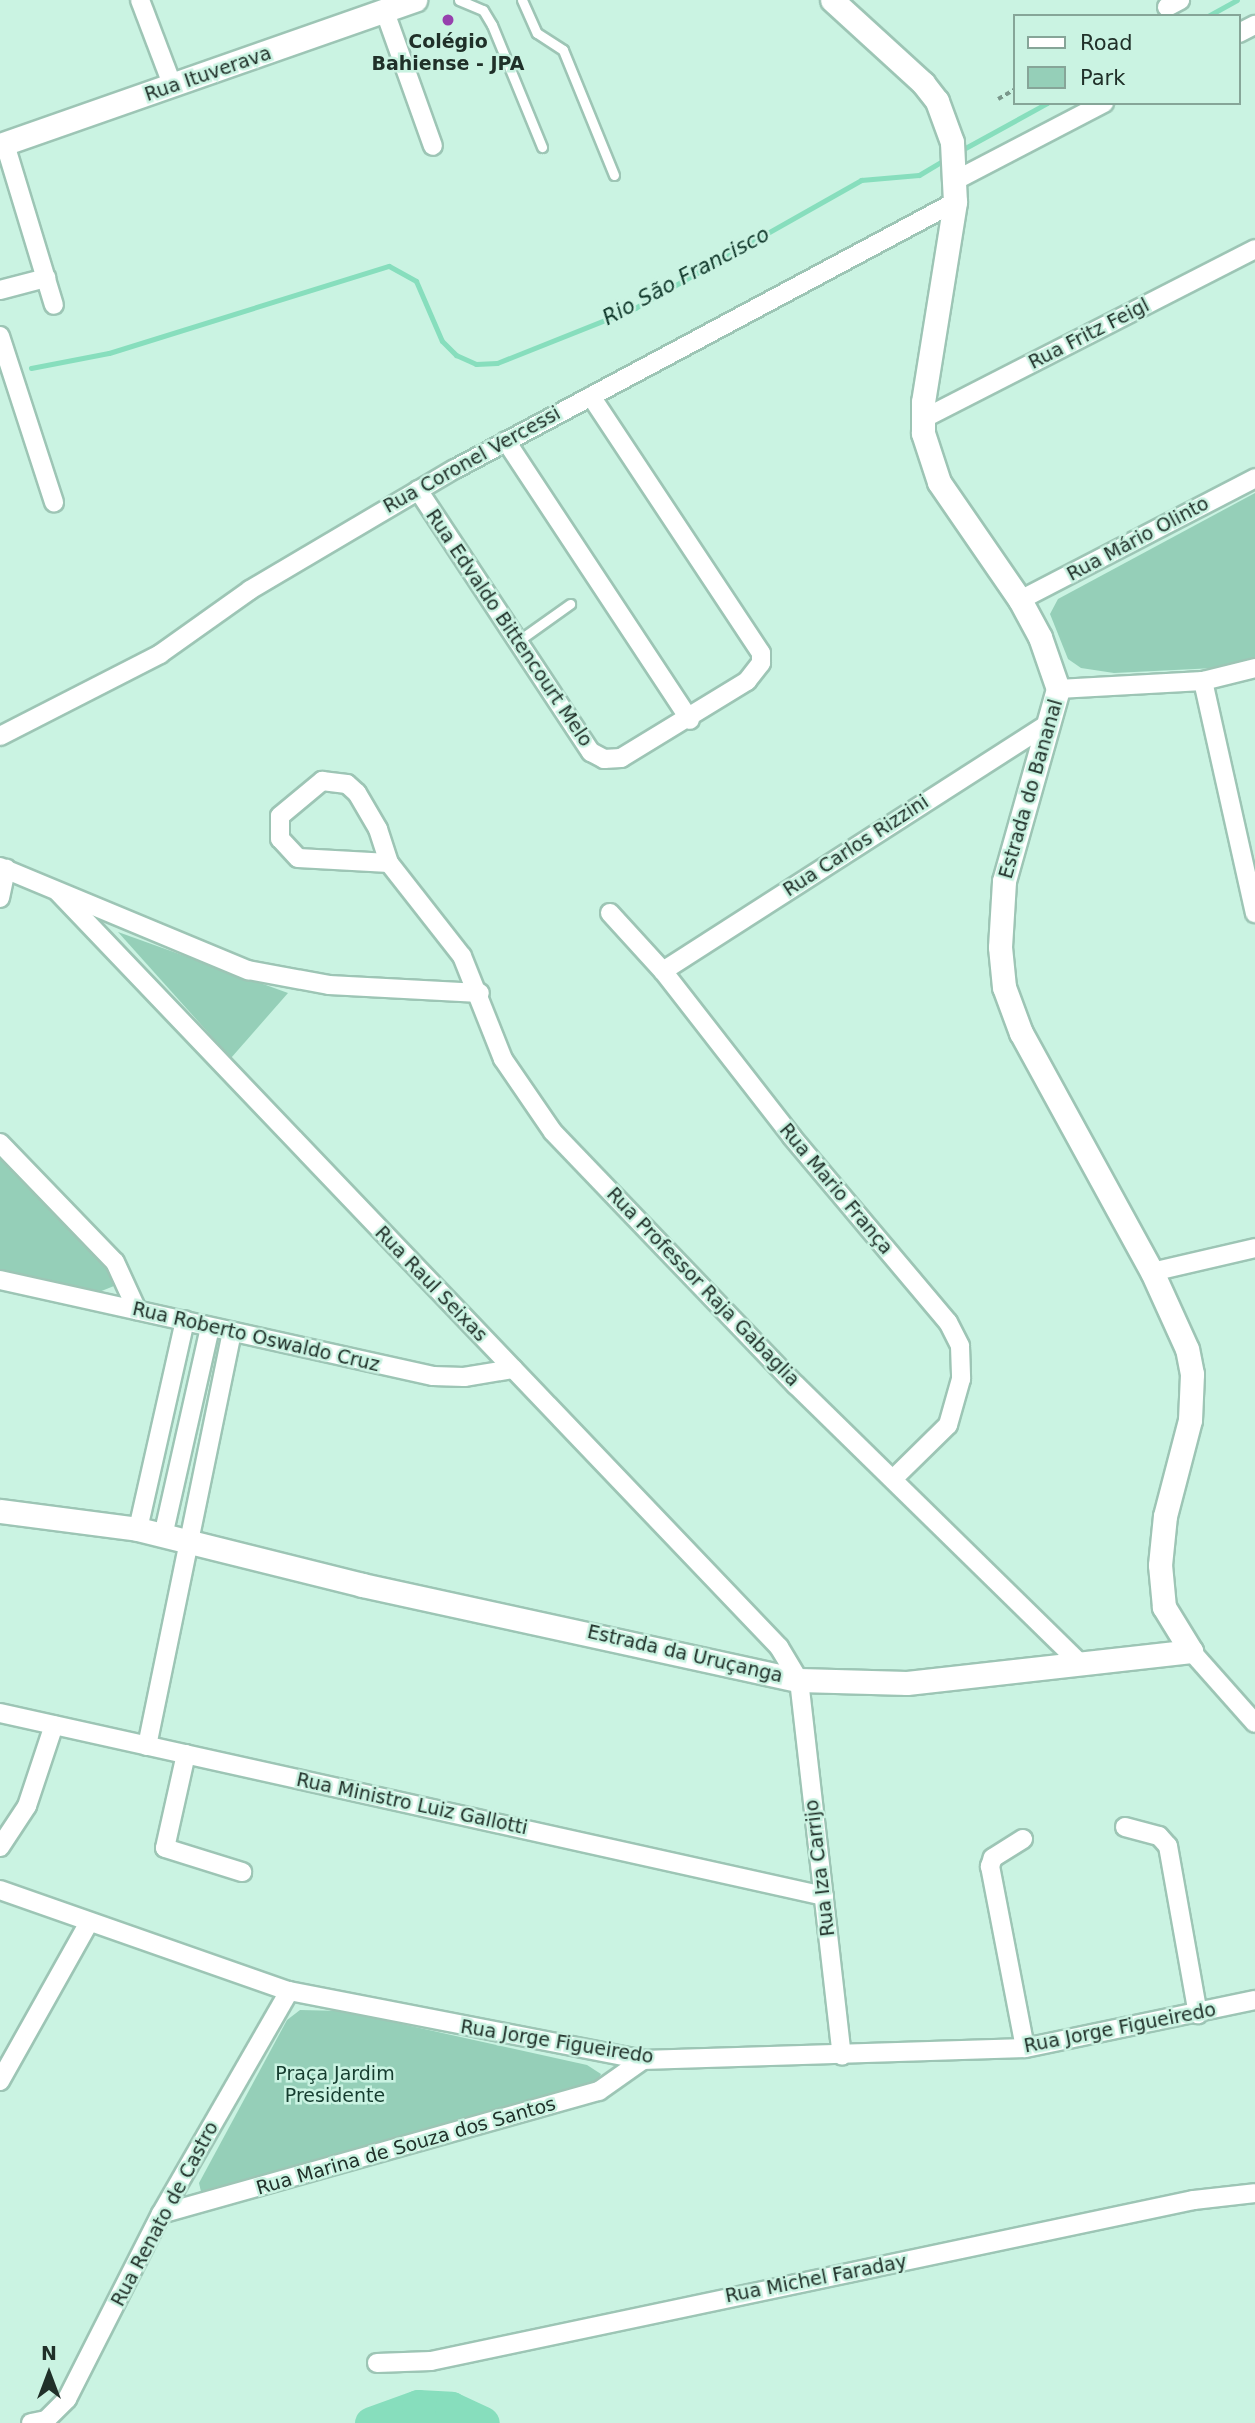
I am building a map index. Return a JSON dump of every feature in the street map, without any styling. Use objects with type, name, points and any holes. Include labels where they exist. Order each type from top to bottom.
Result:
[{"type":"street","points":[[140,0],[173,87]]},
{"type":"street","name":"Rua Ituverava","points":[[2,144],[173,87],[415,0]]},
{"type":"street","name":"Estrada do Bananal","points":[[832,0],[923,83],[937,102],[952,142],[956,185],[923,419],[929,460],[939,482],[1020,600],[1040,637],[1058,689],[1004,881],[1000,947],[1004,987],[1021,1034],[1152,1272],[1187,1349],[1192,1374],[1190,1420],[1165,1516],[1160,1565],[1164,1607],[1191,1651]]},
{"type":"street","points":[[385,12],[433,146]]},
{"type":"street","name":"Rua Coronel Vercessi","points":[[0,736],[160,654],[250,590],[418,490],[591,396],[956,185],[1100,105]]},
{"type":"street","points":[[2,144],[54,305]]},
{"type":"street","name":"Rua Fritz Feigl","points":[[923,419],[1255,249]]},
{"type":"street","points":[[0,290],[46,278]]},
{"type":"street","points":[[0,336],[54,502]]},
{"type":"street","name":"Rua Edvaldo Bittencourt Melo","points":[[418,490],[591,752],[604,759],[621,758],[690,720],[747,681],[761,663],[761,653],[591,396]]},
{"type":"street","points":[[506,441],[690,720]]},
{"type":"street","name":"Rua Mário Olinto","points":[[1020,600],[1255,478]]},
{"type":"street","points":[[1058,689],[1203,681],[1255,668]]},
{"type":"street","points":[[1203,681],[1255,914]]},
{"type":"street","name":"Rua Carlos Rizzini","points":[[663,971],[1050,723]]},
{"type":"street","name":"Rua Professor Raja Gabaglia","points":[[389,863],[298,858],[280,839],[280,816],[322,781],[347,785],[378,830],[389,863],[462,956],[480,993],[503,1059],[553,1132],[796,1385],[895,1477],[1080,1663]]},
{"type":"street","points":[[0,898],[3,868],[247,970],[285,979],[480,993]]},
{"type":"street","name":"Rua Raul Seixas","points":[[58,892],[779,1647],[799,1680]]},
{"type":"street","name":"Rua Mario França","points":[[610,914],[663,971],[792,1137],[948,1322],[960,1346],[961,1379],[948,1425],[895,1477]]},
{"type":"street","points":[[0,1143],[115,1262],[137,1310]]},
{"type":"street","points":[[1152,1272],[1255,1248]]},
{"type":"street","name":"Rua Roberto Oswaldo Cruz","points":[[0,1280],[433,1376],[464,1377],[513,1369]]},
{"type":"street","points":[[138,1529],[185,1320]]},
{"type":"street","points":[[163,1536],[210,1326]]},
{"type":"street","points":[[146,1746],[232,1332]]},
{"type":"street","name":"Estrada da Uruçanga","points":[[0,1511],[138,1529],[362,1585],[799,1680],[907,1683],[1191,1651]]},
{"type":"street","points":[[1191,1651],[1255,1723]]},
{"type":"street","name":"Rua Iza Carrijo","points":[[799,1680],[842,2056]]},
{"type":"street","name":"Rua Ministro Luiz Gallotti","points":[[0,1713],[824,1896]]},
{"type":"street","points":[[0,1847],[27,1807],[54,1725]]},
{"type":"street","points":[[187,1754],[165,1848],[242,1872]]},
{"type":"street","points":[[1125,1827],[1159,1836],[1168,1846],[1198,2014]]},
{"type":"street","points":[[1023,1839],[993,1858],[990,1867],[1025,2048]]},
{"type":"street","name":"Rua Jorge Figueiredo","points":[[0,1890],[88,1924],[289,1991],[643,2060],[842,2056],[1025,2048],[1255,2000]]},
{"type":"street","points":[[0,2081],[88,1924]]},
{"type":"street","name":"Rua Renato de Castro","points":[[31,2423],[46,2420],[67,2399],[161,2214],[289,1991]]},
{"type":"street","name":"Rua Marina de Souza dos Santos","points":[[161,2214],[599,2091],[643,2060]]},
{"type":"street","name":"Rua Michel Faraday","points":[[377,2363],[431,2361],[1181,2203],[1255,2193]]},
{"type":"lane","points":[[459,0],[483,10],[492,25],[542,147]]},
{"type":"lane","points":[[522,0],[537,33],[563,50],[614,176]]},
{"type":"lane","points":[[516,642],[570,604]]},
{"type":"path","points":[[998,99],[1014,90]]},
{"type":"green space","points":[[1255,493],[1255,658],[1215,668],[1114,673],[1081,668],[1068,659],[1050,614],[1058,599]]},
{"type":"green space","points":[[118,932],[288,993],[231,1058]]},
{"type":"green space","points":[[0,1159],[112,1267],[114,1286],[99,1292],[0,1272]]},
{"type":"green space","name":"Praça Jardim Presidente","points":[[300,2010],[343,2011],[587,2065],[601,2074],[593,2089],[202,2196],[199,2183],[287,2020]]},
{"type":"waterway","name":"Rio São Francisco","points":[[1212,14],[1237,0]]},
{"type":"waterway","name":"Rio São Francisco","points":[[958,152],[1043,105]]},
{"type":"waterway","name":"Rio São Francisco","points":[[31,368],[109,353],[389,266],[416,281],[442,341],[456,355],[476,364],[497,363],[635,308],[861,180],[919,175],[946,159]]},
{"type":"waterway","points":[[371,2423],[418,2406],[451,2408],[483,2423]]},
{"type":"place","name":"Colégio Bahiense - JPA","points":[[448,20]]}]
